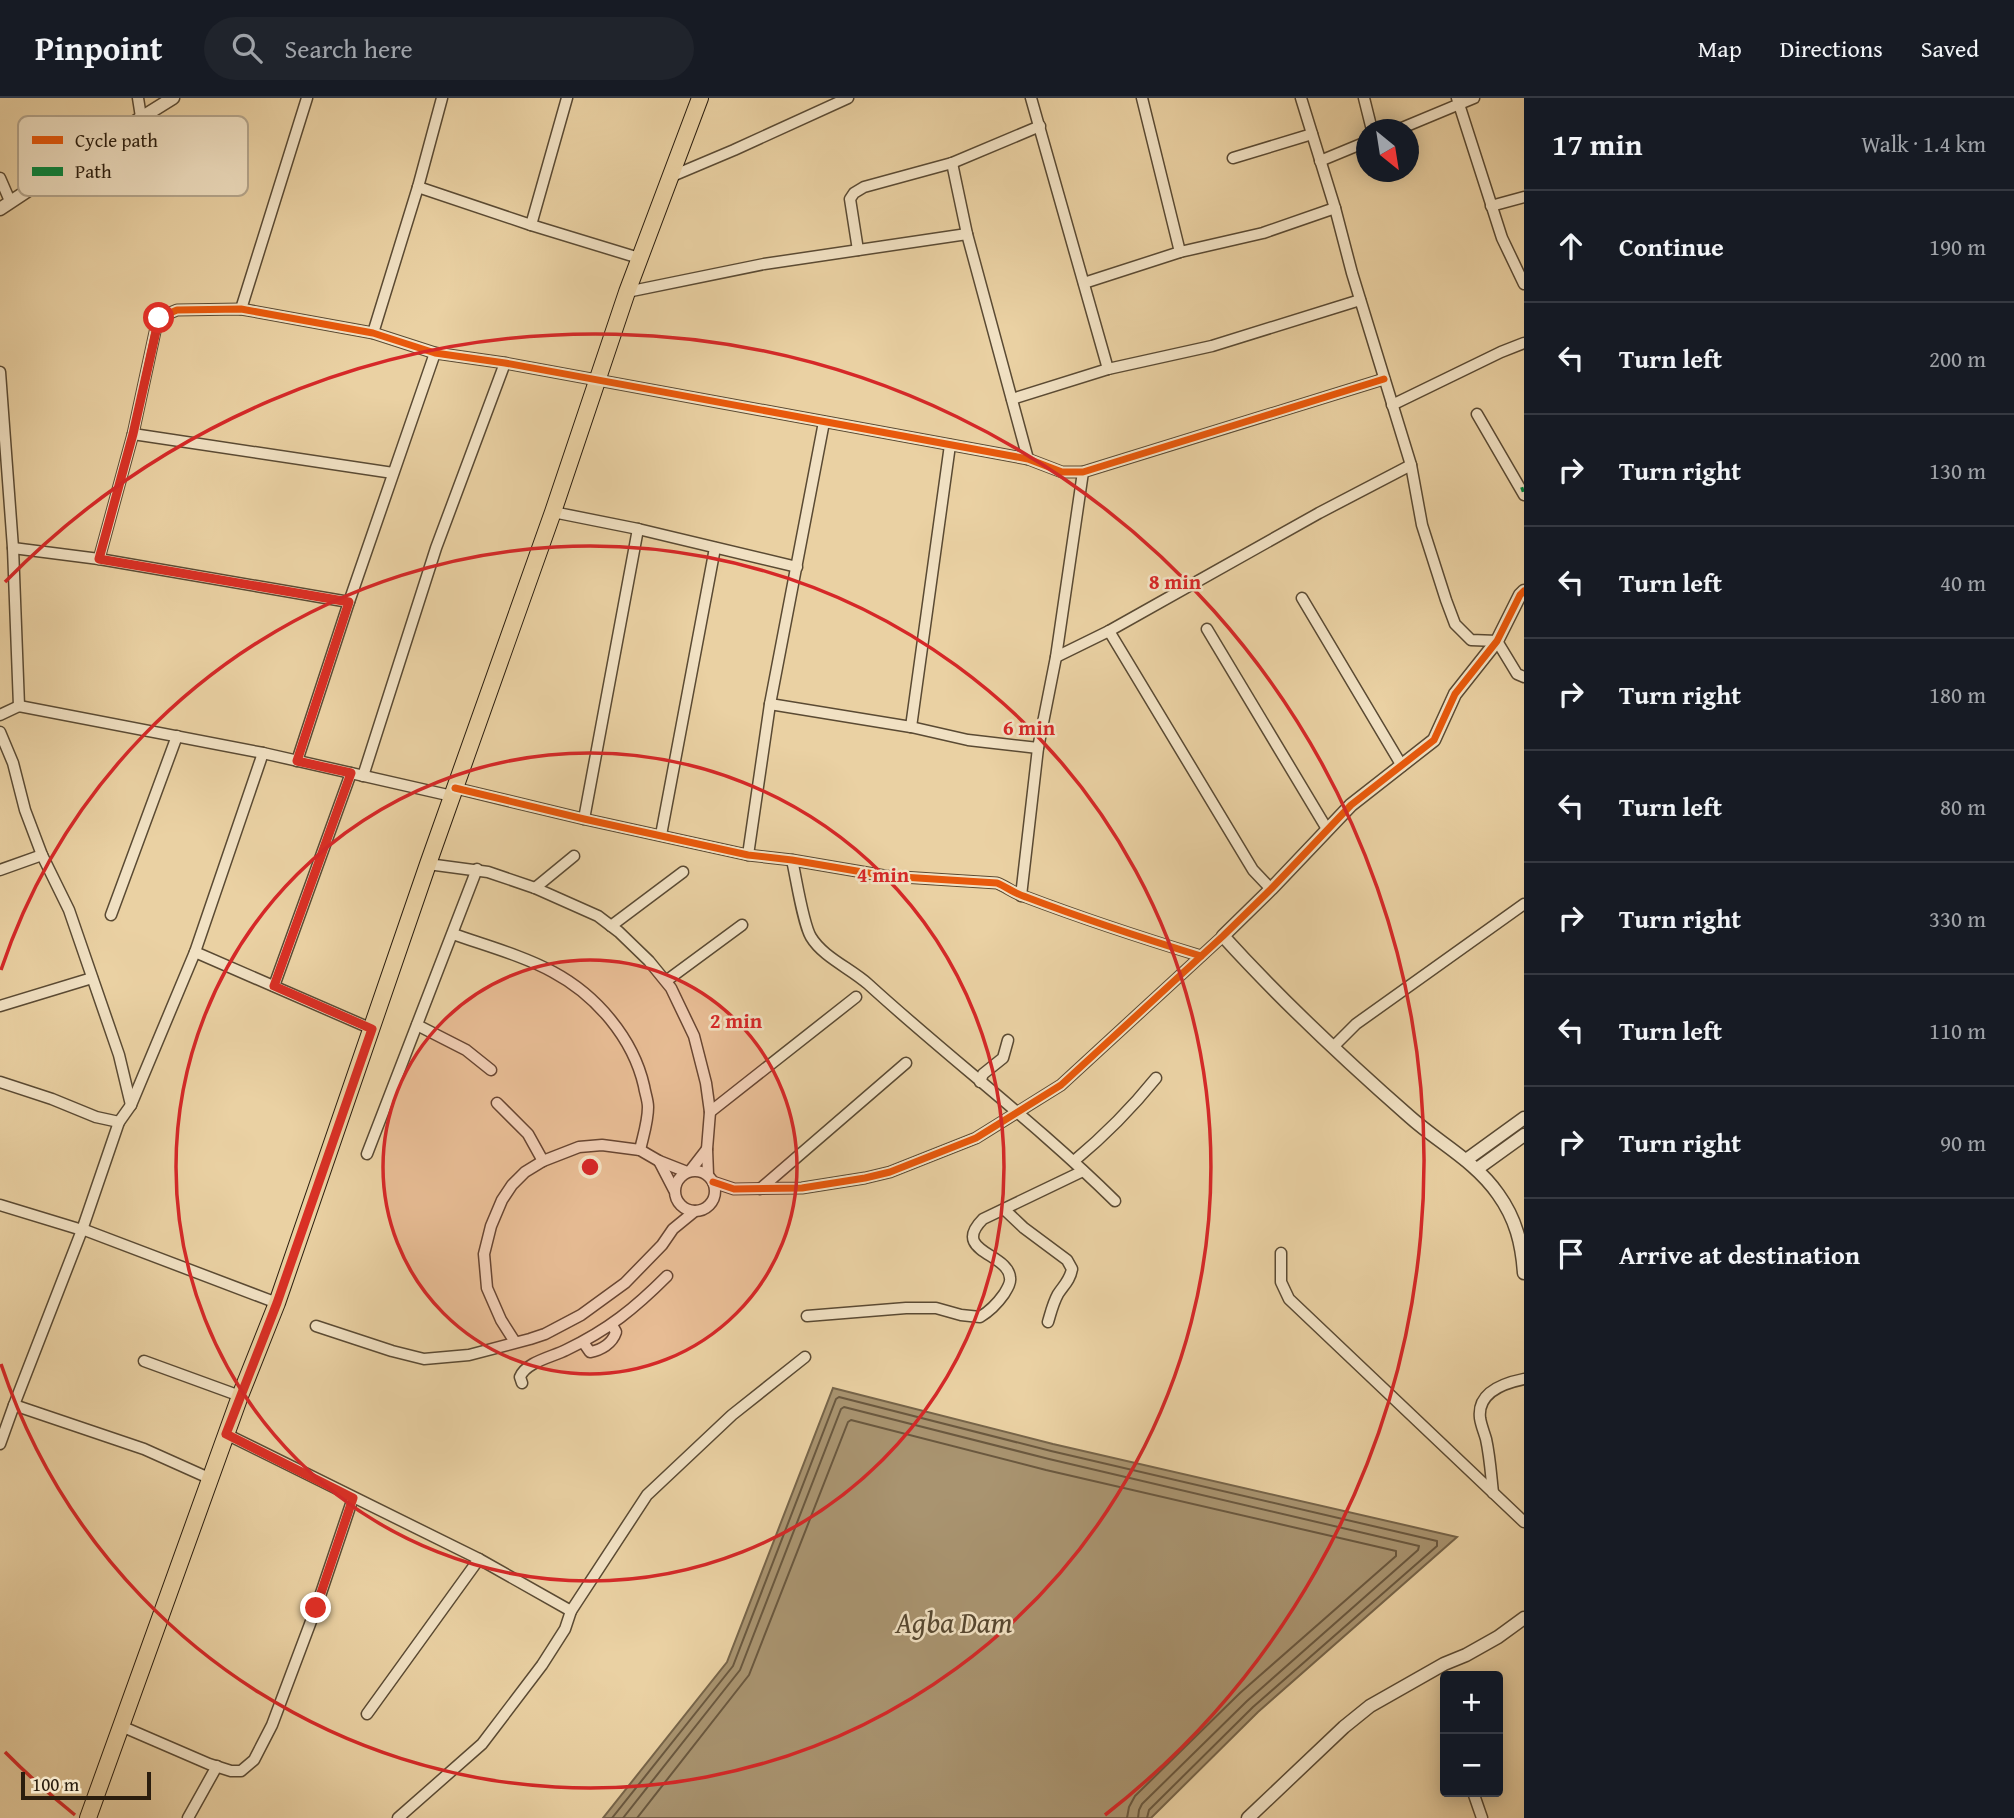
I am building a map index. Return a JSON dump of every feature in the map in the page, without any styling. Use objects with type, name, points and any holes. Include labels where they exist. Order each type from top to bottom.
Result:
[{"type":"main road","points":[[88,1818],[226,1434],[277,1303],[627,292],[700,98]]},
{"type":"street","points":[[138,98],[141,116]]},
{"type":"street","points":[[143,116],[173,98]]},
{"type":"street","points":[[241,309],[307,98]]},
{"type":"street","points":[[373,333],[442,98]]},
{"type":"street","points":[[531,225],[567,98]]},
{"type":"street","points":[[670,177],[848,98]]},
{"type":"street","points":[[1031,98],[1108,369]]},
{"type":"street","points":[[1142,98],[1180,253]]},
{"type":"street","points":[[1301,98],[1411,465],[1422,525],[1455,624],[1471,640],[1497,641]]},
{"type":"street","points":[[1364,98],[1369,119]]},
{"type":"street","points":[[1419,120],[1458,101],[1474,98]]},
{"type":"street","points":[[1458,101],[1502,238],[1524,284]]},
{"type":"street","points":[[858,250],[849,199],[854,193],[864,187],[952,163],[1040,126]]},
{"type":"street","points":[[1233,158],[1312,134]]},
{"type":"street","points":[[1320,161],[1356,146]]},
{"type":"street","points":[[952,163],[967,234],[1028,459]]},
{"type":"street","points":[[0,178],[5,205]]},
{"type":"street","points":[[418,187],[639,258]]},
{"type":"street","points":[[1491,206],[1524,197]]},
{"type":"street","points":[[1084,283],[1180,253],[1263,233],[1335,208]]},
{"type":"street","points":[[627,292],[764,264],[967,234]]},
{"type":"street","points":[[1012,399],[1108,369],[1212,346],[1360,300]]},
{"type":"street","points":[[99,559],[133,434],[159,318],[177,310],[241,309],[373,333],[435,353],[505,363],[1028,459],[1062,471],[1083,472],[1384,379]]},
{"type":"street","points":[[1392,405],[1524,343]]},
{"type":"street","points":[[297,761],[435,353]]},
{"type":"street","points":[[363,776],[436,548],[505,363]]},
{"type":"street","points":[[0,372],[13,548],[19,706]]},
{"type":"street","points":[[1477,414],[1523,492]]},
{"type":"street","points":[[748,855],[770,704],[824,422]]},
{"type":"street","points":[[133,434],[394,473]]},
{"type":"street","points":[[911,727],[950,445]]},
{"type":"street","points":[[1056,657],[1109,631],[1411,465]]},
{"type":"street","points":[[1021,896],[1038,748],[1056,657],[1083,472]]},
{"type":"street","points":[[553,512],[797,566]]},
{"type":"street","points":[[584,819],[638,529]]},
{"type":"street","points":[[13,548],[99,559],[349,602]]},
{"type":"street","points":[[661,835],[715,548]]},
{"type":"street","points":[[678,1203],[685,1209],[695,1211],[704,1209],[714,1198],[733,1189],[802,1188],[890,1172],[976,1138],[1060,1085],[1223,936],[1351,805],[1435,738],[1455,694],[1497,641],[1524,591]]},
{"type":"street","points":[[1302,598],[1402,766]]},
{"type":"street","points":[[1207,629],[1327,829]]},
{"type":"street","points":[[1109,631],[1253,870],[1271,889]]},
{"type":"street","points":[[1497,641],[1517,674],[1524,677]]},
{"type":"street","points":[[770,704],[911,727],[968,740],[1038,748]]},
{"type":"street","points":[[0,715],[19,706],[454,792],[748,855],[886,876],[997,883],[1021,896],[1084,919],[1201,957]]},
{"type":"street","points":[[0,732],[13,763],[25,810],[69,910],[119,1055],[131,1105]]},
{"type":"street","points":[[111,915],[177,736]]},
{"type":"street","points":[[0,1444],[82,1230],[119,1122],[131,1105],[195,952],[263,753]]},
{"type":"street","points":[[274,986],[351,773]]},
{"type":"street","points":[[0,870],[43,855]]},
{"type":"street","points":[[535,888],[574,856]]},
{"type":"street","points":[[792,860],[808,932],[815,943],[858,975],[1074,1161],[1115,1201]]},
{"type":"street","points":[[428,864],[477,869],[535,888],[598,916],[649,961],[666,981],[694,1036],[710,1112],[707,1149],[714,1198]]},
{"type":"street","points":[[367,1154],[477,869]]},
{"type":"street","points":[[611,926],[683,872]]},
{"type":"street","points":[[1333,1047],[1356,1024],[1524,904]]},
{"type":"street","points":[[666,981],[742,925]]},
{"type":"street","points":[[453,933],[551,971],[573,984],[625,1038],[640,1067],[648,1105],[640,1150]]},
{"type":"street","points":[[1223,936],[1333,1047],[1419,1126],[1477,1169],[1498,1194],[1517,1227],[1524,1273]]},
{"type":"street","points":[[195,952],[372,1029]]},
{"type":"street","points":[[0,1006],[92,978]]},
{"type":"street","points":[[710,1112],[856,997]]},
{"type":"street","points":[[417,1025],[466,1050],[491,1070]]},
{"type":"street","points":[[980,1082],[983,1074],[1003,1058],[1008,1040]]},
{"type":"street","points":[[760,1189],[906,1063]]},
{"type":"street","points":[[1074,1161],[1098,1141],[1156,1079]]},
{"type":"street","points":[[0,1082],[52,1099],[96,1118],[119,1122]]},
{"type":"street","points":[[497,1103],[528,1134],[543,1161]]},
{"type":"street","points":[[1466,1160],[1524,1118]]},
{"type":"street","points":[[1477,1169],[1524,1135]]},
{"type":"street","points":[[516,1342],[501,1320],[487,1288],[484,1254],[491,1226],[502,1200],[525,1172],[543,1161],[579,1147],[602,1145],[640,1150],[659,1161],[688,1171],[700,1171],[733,1189]]},
{"type":"street","points":[[674,1190],[679,1177],[688,1171],[707,1149]]},
{"type":"street","points":[[659,1161],[678,1203],[673,1229]]},
{"type":"street","points":[[807,1316],[936,1308],[980,1317],[989,1312],[1004,1293],[1010,1276],[1005,1268],[974,1242],[974,1228],[983,1219],[1083,1171]]},
{"type":"street","points":[[0,1205],[82,1230],[277,1303]]},
{"type":"street","points":[[1004,1209],[1024,1228],[1067,1260],[1072,1269],[1048,1322]]},
{"type":"street","points":[[316,1326],[424,1359],[469,1355],[545,1334],[581,1315],[625,1283],[662,1245],[673,1229],[695,1211]]},
{"type":"street","points":[[1281,1253],[1281,1282],[1289,1298],[1524,1522]]},
{"type":"street","points":[[522,1383],[520,1377],[527,1367],[583,1342],[612,1325],[632,1310],[667,1276]]},
{"type":"street","points":[[581,1315],[596,1334]]},
{"type":"street","points":[[583,1342],[590,1352],[600,1350],[614,1337],[616,1332],[612,1325]]},
{"type":"street","points":[[398,1818],[482,1744],[542,1665],[565,1629],[571,1611],[647,1495],[732,1415],[806,1357]]},
{"type":"street","points":[[144,1361],[240,1396]]},
{"type":"street","points":[[1493,1493],[1480,1407],[1485,1397],[1496,1388],[1507,1382],[1524,1379]]},
{"type":"street","points":[[14,1405],[145,1449],[211,1479]]},
{"type":"street","points":[[226,1434],[479,1559],[571,1611]]},
{"type":"street","points":[[121,1726],[231,1771],[241,1771],[254,1760],[272,1725],[316,1608],[353,1498]]},
{"type":"street","points":[[367,1714],[479,1559]]},
{"type":"street","points":[[1248,1818],[1363,1711],[1445,1670],[1524,1618]]},
{"type":"street","points":[[188,1818],[217,1766]]},
{"type":"street","points":[[1475,1797],[1482,1818]]},
{"type":"water","name":"Agba Dam","points":[[833,1388],[1053,1444],[1457,1537],[1258,1712],[1151,1818],[603,1818],[727,1662]]},
{"type":"cycle path","points":[[99,559],[133,434],[158,318],[177,310],[241,309],[373,333],[435,353],[505,363],[1028,459],[1062,472],[1083,472],[1384,379]]},
{"type":"cycle path","points":[[713,1182],[734,1189],[802,1188],[890,1172],[976,1138],[1061,1085],[1223,936],[1351,805],[1434,740],[1455,694],[1497,641],[1524,591]]},
{"type":"cycle path","points":[[455,788],[748,855],[886,876],[997,883],[1022,896],[1201,956]]},
{"type":"route","points":[[159,318],[133,434],[99,559],[349,602],[297,761],[351,773],[274,986],[372,1029],[277,1303],[226,1434],[353,1498],[316,1608]]}]
